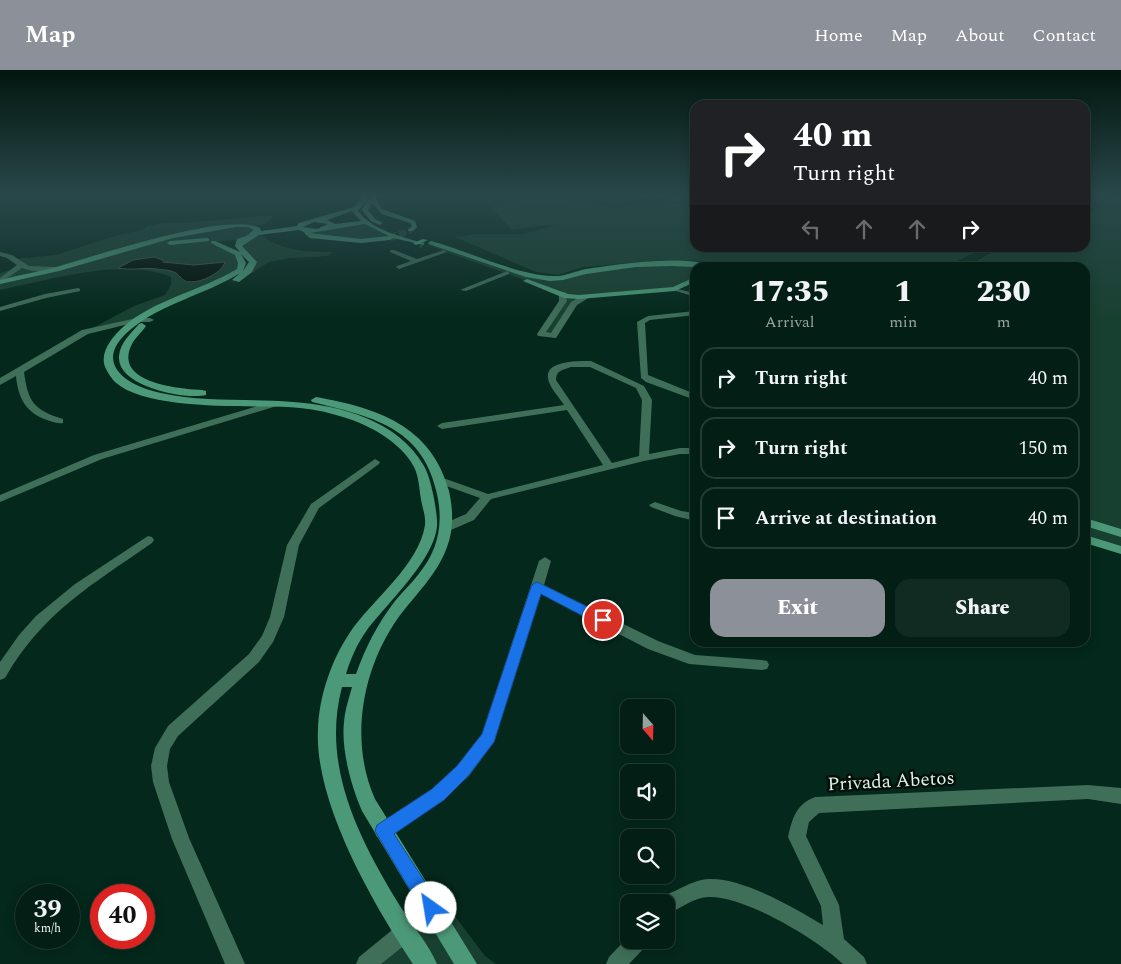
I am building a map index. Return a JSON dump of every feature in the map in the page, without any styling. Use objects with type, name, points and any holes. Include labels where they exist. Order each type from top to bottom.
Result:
[{"type":"street","points":[[0,283],[169,237]]},
{"type":"street","points":[[205,237],[238,254],[242,263],[240,270],[215,285],[144,320],[116,338],[110,349],[108,361],[111,373],[121,382],[138,390],[185,401],[314,407],[342,413],[365,421],[387,434],[404,448],[418,465],[425,484],[431,525],[424,547],[411,568],[353,639],[335,680],[326,728],[331,780],[355,844],[396,920],[426,964]]},
{"type":"street","points":[[0,283],[61,272],[150,246],[176,242],[210,241],[233,237]]},
{"type":"street","points":[[0,382],[85,332],[144,320],[227,284],[249,270],[253,262],[238,246],[240,242],[250,237]]},
{"type":"street","points":[[318,237],[352,240],[390,238]]},
{"type":"street","points":[[407,237],[416,247],[441,251],[574,297],[675,289],[690,282]]},
{"type":"street","points":[[410,237],[529,275],[563,278],[592,270],[690,264]]},
{"type":"street","points":[[425,242],[440,238],[450,244],[454,250]]},
{"type":"street","points":[[425,242],[441,251]]},
{"type":"street","points":[[392,251],[417,261]]},
{"type":"street","points":[[399,268],[441,251]]},
{"type":"street","points":[[0,254],[15,259],[21,266],[37,269],[56,269]]},
{"type":"street","points":[[0,263],[15,259]]},
{"type":"street","points":[[670,264],[690,267]]},
{"type":"street","points":[[0,283],[21,266]]},
{"type":"street","points":[[464,290],[507,274]]},
{"type":"street","points":[[553,290],[552,286],[563,278]]},
{"type":"street","points":[[675,289],[690,294]]},
{"type":"street","points":[[0,309],[78,290]]},
{"type":"street","points":[[562,294],[563,301],[541,334],[553,336],[574,304],[586,297]]},
{"type":"street","points":[[690,314],[648,318],[641,322],[644,376],[649,380],[690,395]]},
{"type":"street","points":[[144,320],[124,346],[123,363],[130,374],[137,378],[165,389],[192,393],[308,398],[341,404],[368,412],[409,434],[432,459],[442,481],[447,527],[430,569],[400,605],[373,648],[360,681],[352,723],[361,785],[383,831],[466,964]]},
{"type":"street","points":[[609,466],[552,380],[552,374],[556,369],[570,364],[591,364],[640,386],[647,400],[644,458]]},
{"type":"street","points":[[19,370],[22,393],[28,407],[43,416],[60,421]]},
{"type":"street","points":[[0,499],[98,457],[274,404]]},
{"type":"street","points":[[442,426],[568,406]]},
{"type":"street","points":[[442,481],[487,497],[609,466],[690,450]]},
{"type":"street","points":[[235,964],[181,840],[164,790],[159,766],[163,748],[172,731],[254,658],[268,638],[277,617],[293,545],[315,506],[375,462]]},
{"type":"street","points":[[447,527],[470,517],[487,497]]},
{"type":"street","points":[[655,505],[690,516]]},
{"type":"street","points":[[1090,524],[1121,533]]},
{"type":"street","points":[[0,674],[12,653],[40,620],[66,598],[148,540]]},
{"type":"street","points":[[1090,541],[1121,550]]},
{"type":"street","points":[[383,831],[438,794],[463,771],[489,737],[545,560]]},
{"type":"street","points":[[537,587],[652,645],[694,660],[762,665]]},
{"type":"street","points":[[335,680],[360,681]]},
{"type":"street","name":"Privada Abetos","points":[[836,944],[830,904],[797,837],[801,818],[815,805],[1088,792],[1121,796]]},
{"type":"street","points":[[675,901],[688,893],[710,887],[741,894],[776,909],[836,944],[857,964]]},
{"type":"street","points":[[366,964],[404,932]]},
{"type":"street","points":[[616,964],[630,949]]},
{"type":"green space","points":[[113,237],[264,237],[279,245],[296,250],[333,252],[328,256],[290,258],[269,262],[244,278],[227,284],[241,277],[253,262],[243,250],[239,239],[215,242],[238,254],[240,270],[137,320],[85,332],[134,306],[165,295],[171,285],[171,277],[152,271],[131,269],[109,270],[63,276],[0,290],[0,273],[21,266],[15,259],[56,255]]},
{"type":"green space","points":[[332,237],[390,237],[390,238],[361,241]]},
{"type":"green space","points":[[455,237],[690,237],[690,252],[976,252],[955,262],[709,262],[661,260],[583,267],[558,275],[536,272]]},
{"type":"green space","points":[[1090,237],[1121,237],[1121,550],[1090,541],[1090,262],[975,262],[993,252],[1090,252]]},
{"type":"green space","points":[[433,244],[529,275],[558,278],[592,271],[669,263],[690,265],[690,282],[678,288],[580,299],[553,336],[541,334],[563,297],[553,290],[427,245]]},
{"type":"green space","points":[[445,903],[485,956],[496,964],[366,964],[431,908]]},
{"type":"shaded area","points":[[154,257],[163,260],[163,262],[194,265],[225,262],[219,271],[214,274],[202,280],[190,282],[185,281],[176,273],[170,271],[118,268],[133,260]]},
{"type":"route","points":[[431,908],[383,831],[438,794],[463,771],[489,737],[537,587],[603,620]]}]
